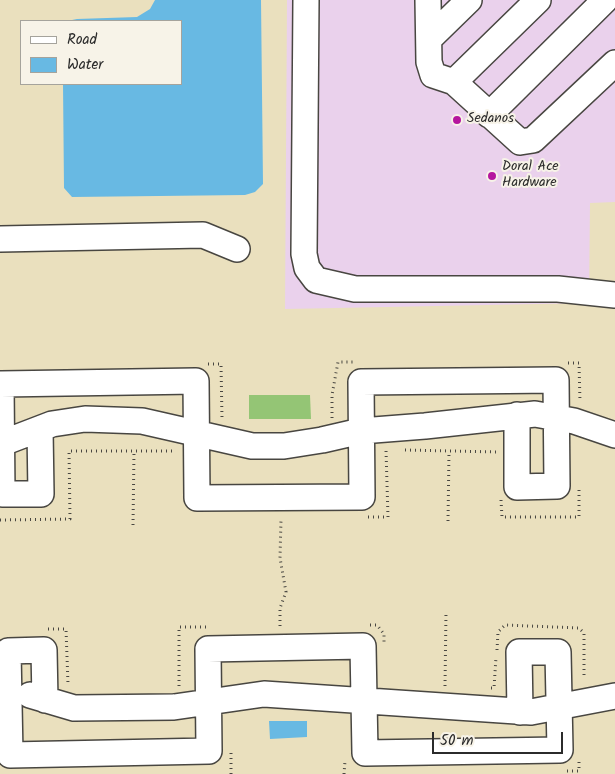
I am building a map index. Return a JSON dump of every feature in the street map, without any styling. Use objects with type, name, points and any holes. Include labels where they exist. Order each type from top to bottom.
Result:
[{"type":"lane","points":[[306,0],[304,254],[308,268],[316,280],[355,290],[558,290],[615,295]]},
{"type":"lane","points":[[428,0],[429,62],[433,76],[454,82],[520,142],[534,140],[615,63]]},
{"type":"lane","points":[[429,40],[469,0]]},
{"type":"lane","points":[[454,82],[538,0]]},
{"type":"lane","points":[[489,115],[605,0]]},
{"type":"lane","points":[[0,239],[203,235],[237,249]]},
{"type":"lane","points":[[40,429],[41,494],[2,494],[1,384],[196,382],[197,498],[362,497],[361,382],[556,380],[557,486],[518,487],[517,416]]},
{"type":"lane","points":[[1,444],[52,424],[86,419],[142,421],[252,446],[284,446],[322,440],[361,430],[425,426],[535,414],[574,421],[615,435]]},
{"type":"lane","points":[[45,700],[44,650],[8,651],[4,689],[10,755],[209,751],[208,649],[363,646],[365,753],[560,750],[558,652],[519,652],[520,712]]},
{"type":"lane","points":[[4,689],[74,708],[174,707],[264,694],[520,712],[559,708],[615,696]]},
{"type":"path","points":[[332,424],[332,395],[338,362],[357,362]]},
{"type":"path","points":[[559,362],[579,363],[580,404],[589,406]]},
{"type":"path","points":[[202,364],[221,364],[222,421],[228,424]]},
{"type":"path","points":[[133,526],[134,451]]},
{"type":"path","points":[[448,521],[449,451]]},
{"type":"path","points":[[280,626],[280,608],[286,592],[280,558],[282,517]]},
{"type":"path","points":[[446,612],[446,689]]},
{"type":"path","points":[[231,748],[231,774]]},
{"type":"path","points":[[344,774],[345,757]]},
{"type":"shaded area","points":[[287,0],[615,0],[615,202],[590,203],[589,303],[285,309]]},
{"type":"green space","points":[[249,395],[310,395],[311,419],[249,419]]},
{"type":"water","points":[[155,0],[261,0],[263,184],[255,192],[245,195],[72,197],[64,188],[63,85],[182,85],[182,20],[72,20],[137,17],[150,9]]},
{"type":"water","points":[[269,721],[307,721],[307,737],[270,739]]},
{"type":"place","name":"Sedanos","points":[[457,120]]},
{"type":"place","name":"Doral Ace Hardware","points":[[492,176]]}]
